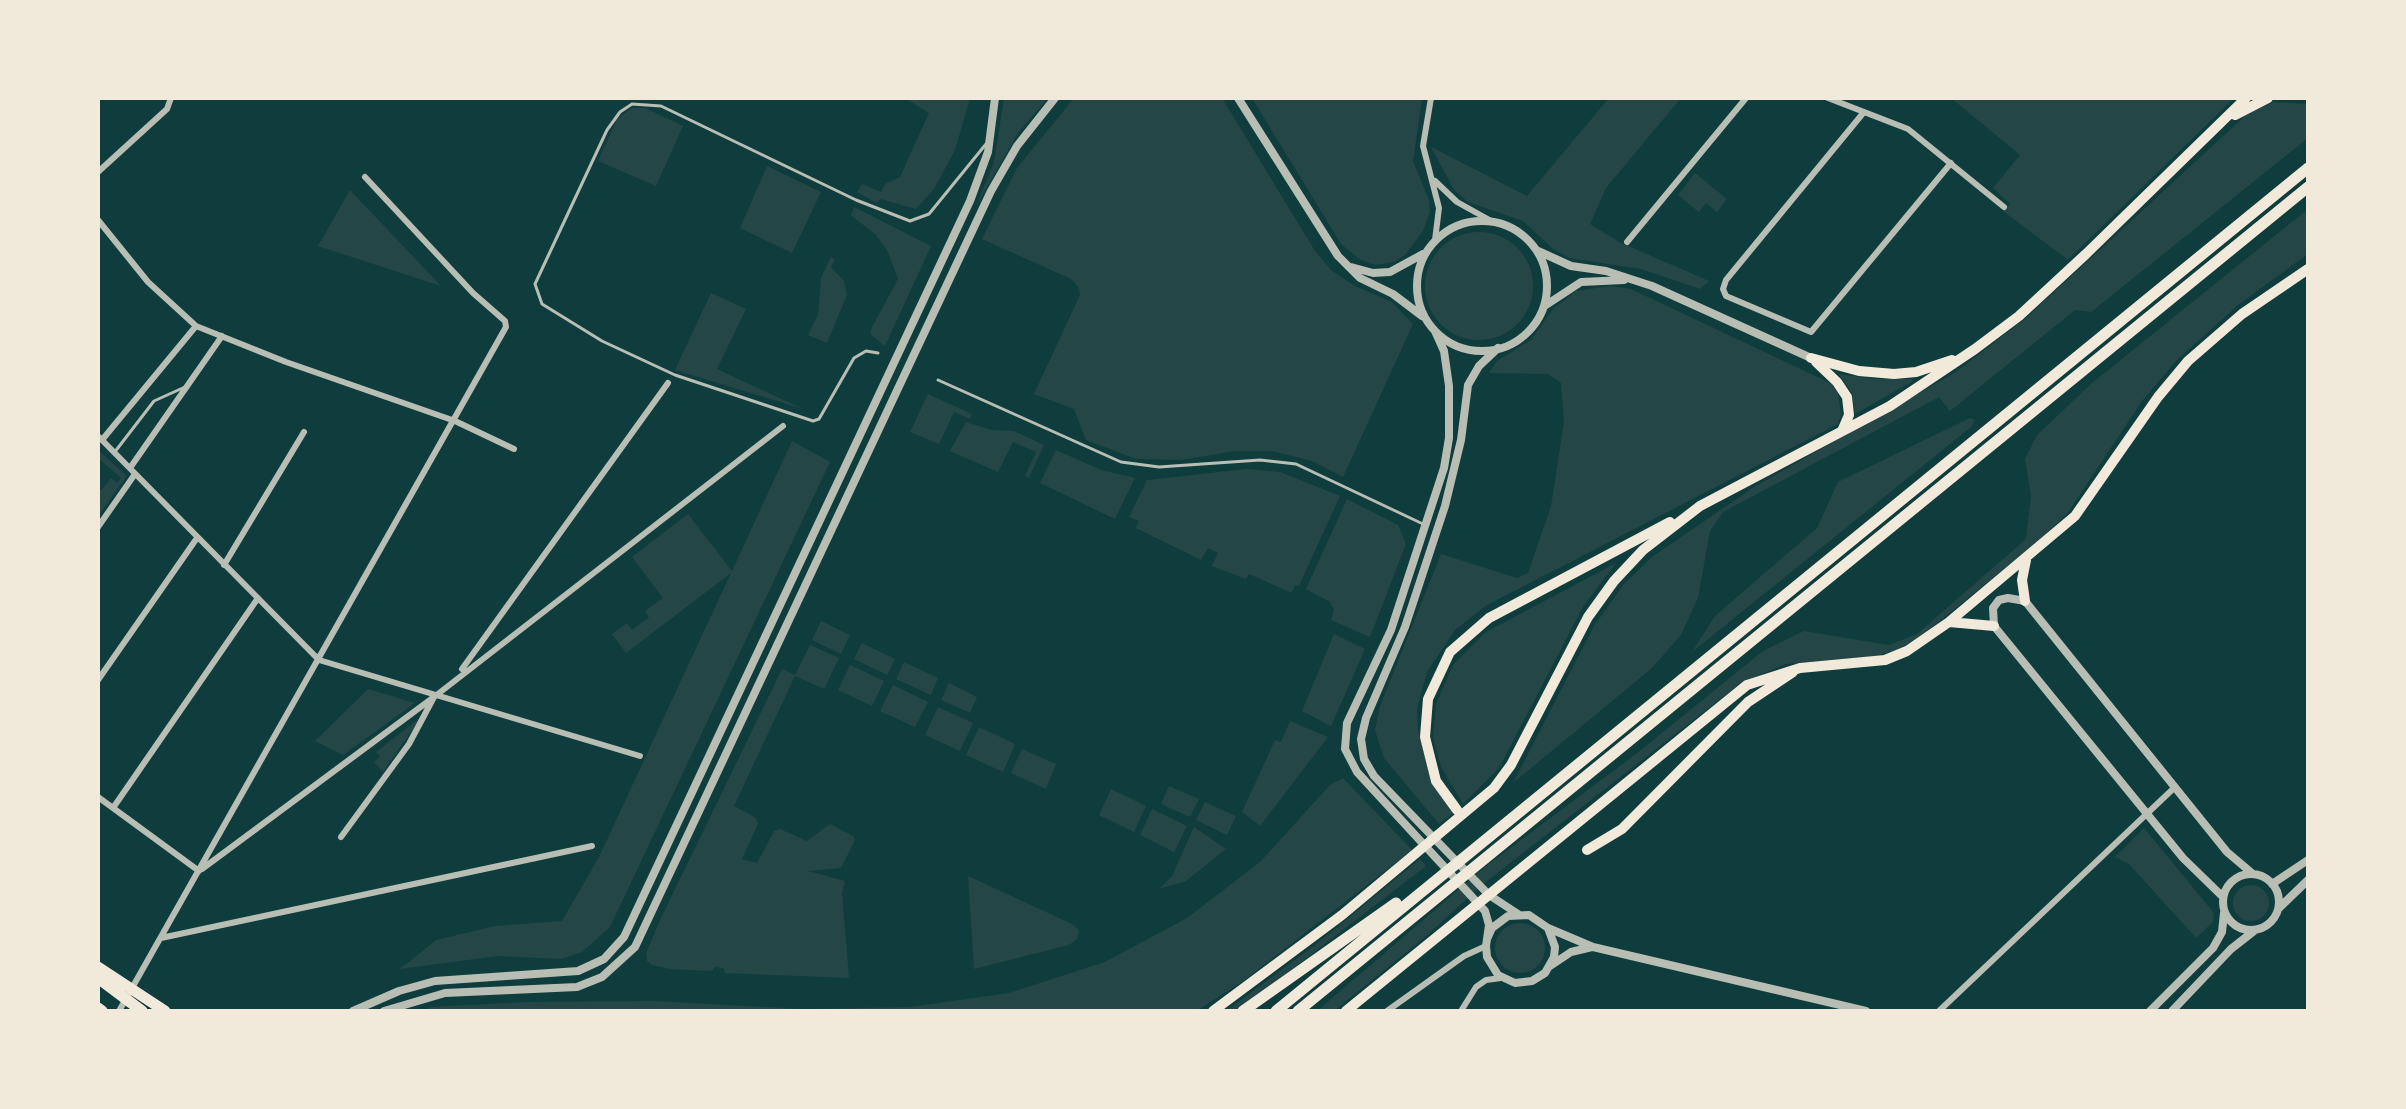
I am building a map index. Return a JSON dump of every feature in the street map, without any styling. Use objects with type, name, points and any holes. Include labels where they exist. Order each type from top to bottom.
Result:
[{"type":"highway","points":[[1457,810],[1433,772],[1425,729],[1432,685],[1450,652],[1489,618],[1903,398],[1975,349],[2019,316],[2086,254],[2246,98]]},
{"type":"highway","points":[[2208,135],[2240,111],[2268,98]]},
{"type":"highway","points":[[1276,1011],[1424,887],[2308,168]]},
{"type":"highway","points":[[1300,1011],[2308,187]]},
{"type":"highway","points":[[1346,1011],[1739,691],[1765,677],[1800,668],[1885,660],[1907,651],[1949,622],[2075,516],[2163,390],[2188,361],[2242,314],[2308,269]]},
{"type":"highway","points":[[1811,358],[1859,371],[1899,374],[1945,363],[1975,349]]},
{"type":"highway","points":[[1811,358],[1840,385],[1849,405],[1844,428],[1827,439]]},
{"type":"highway","points":[[1213,1011],[1319,934],[1482,799],[1511,765],[1572,644],[1608,588],[1643,550],[1700,506]]},
{"type":"highway","points":[[2025,601],[2022,580],[2026,560]]},
{"type":"highway","points":[[1949,622],[1994,626]]},
{"type":"highway","points":[[1587,850],[1622,829],[1748,702],[1800,668]]},
{"type":"highway","points":[[1243,1011],[1374,917],[1424,887]]},
{"type":"highway","points":[[98,967],[142,1011]]},
{"type":"highway","points":[[98,978],[165,1011]]},
{"type":"street","points":[[98,172],[167,109],[171,98]]},
{"type":"street","points":[[353,1011],[399,991],[435,981],[555,976],[578,971],[604,959],[621,942],[634,921],[978,182],[991,137],[995,98]]},
{"type":"street","points":[[384,1011],[445,993],[577,987],[602,977],[635,947],[991,191],[1017,146],[1055,98]]},
{"type":"street","points":[[1238,98],[1325,239],[1346,265],[1426,319],[1435,331],[1448,372],[1450,425],[1441,482],[1385,647],[1347,723],[1345,749],[1357,772],[1482,908],[1488,918],[1487,942],[1491,967],[1507,980]]},
{"type":"street","points":[[1431,98],[1423,146],[1439,208],[1435,240]]},
{"type":"street","points":[[1627,242],[1746,98]]},
{"type":"street","points":[[1828,98],[1908,129],[2004,207]]},
{"type":"street","points":[[1864,112],[1726,280],[1723,293],[1736,302],[1811,332],[1951,163]]},
{"type":"street","points":[[119,1011],[455,421],[506,324],[365,177]]},
{"type":"street","points":[[1433,180],[1457,202],[1523,237],[1536,250],[1571,266],[1606,271],[1632,280],[1811,358]]},
{"type":"street","points":[[98,220],[148,282],[196,326],[455,421],[514,449]]},
{"type":"street","points":[[1346,265],[1373,273],[1390,272],[1403,268],[1426,252],[1435,240],[1460,224],[1493,222]]},
{"type":"street","points":[[1536,250],[1546,274],[1546,305]]},
{"type":"street","points":[[1426,252],[1417,287],[1426,319]]},
{"type":"street","points":[[1518,914],[1489,895],[1374,776],[1364,759],[1361,739],[1366,718],[1402,637],[1445,506],[1459,455],[1468,385],[1479,366],[1498,348],[1529,331],[1546,305],[1581,282],[1632,280]]},
{"type":"street","points":[[196,326],[100,438],[319,660],[434,697],[640,756]]},
{"type":"street","points":[[1435,331],[1474,349],[1498,348]]},
{"type":"street","points":[[98,527],[222,336]]},
{"type":"street","points":[[457,676],[668,383]]},
{"type":"street","points":[[199,871],[434,697],[457,676],[783,426]]},
{"type":"street","points":[[224,565],[304,432]]},
{"type":"street","points":[[98,680],[197,538]]},
{"type":"street","points":[[113,808],[258,598]]},
{"type":"street","points":[[2223,897],[2187,863],[1994,626],[1993,608],[1999,600],[2025,601],[2237,863],[2272,884],[2278,894],[2279,908]]},
{"type":"street","points":[[341,837],[409,744],[434,697]]},
{"type":"street","points":[[1939,1011],[2174,788]]},
{"type":"street","points":[[98,797],[199,871]]},
{"type":"street","points":[[220,835],[237,845]]},
{"type":"street","points":[[161,939],[592,846]]},
{"type":"street","points":[[2272,884],[2308,860]]},
{"type":"street","points":[[2150,1011],[2213,948],[2222,932],[2223,897],[2234,880],[2253,874]]},
{"type":"street","points":[[2172,1011],[2231,949],[2255,931],[2268,926],[2279,908],[2308,880]]},
{"type":"street","points":[[2224,912],[2237,927],[2255,931]]},
{"type":"street","points":[[1387,1011],[1487,942],[1499,921],[1518,914],[1529,915],[1548,928],[1593,947],[1866,1011]]},
{"type":"street","points":[[1548,928],[1555,947],[1550,967]]},
{"type":"street","points":[[1461,1011],[1483,981],[1496,977],[1532,981],[1571,952],[1593,947]]},
{"type":"lane","points":[[878,353],[866,351],[857,355],[819,419],[813,421],[675,375],[602,341],[542,304],[535,284],[610,124],[632,104],[661,106],[856,200],[910,221],[929,214],[991,137]]},
{"type":"lane","points":[[938,380],[1121,462],[1159,467],[1249,461],[1296,464],[1427,526]]},
{"type":"lane","points":[[114,453],[154,401],[189,386]]},
{"type":"shaded area","points":[[905,98],[970,98],[955,150],[934,189],[916,209],[880,199],[877,203],[857,192],[862,184],[881,192],[885,184],[900,177],[929,113]]},
{"type":"shaded area","points":[[1004,98],[1048,98],[1018,133],[976,206],[994,162]]},
{"type":"shaded area","points":[[1074,98],[1222,98],[1315,251],[1332,271],[1355,286],[1392,302],[1413,324],[1343,477],[1312,461],[1272,451],[1235,451],[1182,460],[1136,459],[1086,440],[1074,409],[1034,394],[1080,295],[1079,288],[1071,279],[982,239],[1017,168]]},
{"type":"shaded area","points":[[1252,98],[1422,98],[1413,161],[1429,200],[1430,212],[1423,231],[1405,255],[1394,262],[1375,265],[1359,259],[1341,244]]},
{"type":"shaded area","points":[[1609,98],[1681,98],[1606,188],[1590,224],[1619,242],[1709,281],[1700,289],[1641,269],[1569,258],[1553,249],[1523,221],[1468,202],[1454,190],[1431,147],[1527,196]]},
{"type":"shaded area","points":[[1951,98],[2234,98],[2068,260],[2003,211],[2010,204],[1993,188],[2020,155]]},
{"type":"shaded area","points":[[2273,102],[2308,104],[2308,138],[2091,312],[2075,310],[1950,411],[1939,397],[1723,512],[1710,531],[1698,598],[1681,635],[1652,668],[1513,783],[1594,626],[1624,584],[1652,557],[1754,487],[1956,372],[2026,318],[2246,115]]},
{"type":"shaded area","points":[[632,108],[645,108],[683,126],[656,186],[598,161],[617,119]]},
{"type":"shaded area","points":[[767,166],[821,192],[792,253],[740,228]]},
{"type":"shaded area","points":[[1695,173],[1727,199],[1717,212],[1706,203],[1699,212],[1678,195]]},
{"type":"shaded area","points":[[350,190],[441,286],[318,246]]},
{"type":"shaded area","points":[[854,207],[931,246],[885,346],[870,334],[898,279],[887,250],[876,235],[851,215]]},
{"type":"shaded area","points":[[2308,209],[2308,254],[2238,305],[2177,360],[2142,401],[2067,514],[2035,544],[1921,636],[1900,648],[1876,656],[1786,664],[1742,682],[1482,885],[1424,938],[1334,1011],[1317,1011],[1485,867],[1636,754],[1763,651],[1804,631],[1889,645],[1917,634],[2026,539],[2031,496],[2025,459],[2037,435],[2092,383]]},
{"type":"shaded area","points":[[1479,232],[1500,236],[1517,248],[1529,265],[1533,286],[1529,307],[1517,324],[1500,336],[1479,340],[1458,336],[1441,324],[1429,307],[1425,286],[1429,265],[1441,248],[1458,236]]},
{"type":"shaded area","points":[[831,257],[835,259],[831,267],[844,281],[847,295],[827,343],[808,335],[818,315],[821,278]]},
{"type":"shaded area","points":[[1610,286],[1631,289],[1830,383],[1838,393],[1841,415],[1838,424],[1487,605],[1455,630],[1427,672],[1417,709],[1418,731],[1431,780],[1455,812],[1439,824],[1384,758],[1375,730],[1380,706],[1441,554],[1517,578],[1528,573],[1551,506],[1564,422],[1561,383],[1548,374],[1489,373],[1497,361],[1531,340],[1553,309],[1576,291]]},
{"type":"shaded area","points":[[711,293],[746,309],[717,369],[803,409],[675,370]]},
{"type":"shaded area","points":[[1839,374],[1913,381],[1855,414],[1852,393]]},
{"type":"shaded area","points":[[928,394],[972,414],[970,419],[954,412],[939,444],[910,432]]},
{"type":"shaded area","points":[[1970,418],[1975,420],[1971,427],[1692,652],[1715,616],[1817,528],[1838,482]]},
{"type":"shaded area","points":[[966,422],[992,430],[1014,431],[1044,445],[1029,478],[1025,476],[1036,452],[1013,442],[998,472],[950,451]]},
{"type":"shaded area","points":[[792,441],[830,462],[610,927],[582,952],[561,959],[498,956],[400,969],[436,940],[495,926],[562,921],[599,857],[731,573],[626,653],[612,634],[627,623],[632,630],[649,617],[645,611],[663,598],[632,557],[688,514],[732,571]]},
{"type":"shaded area","points":[[98,450],[127,476],[98,516],[98,488],[101,490],[111,478],[117,483],[121,478],[98,458]]},
{"type":"shaded area","points":[[1056,450],[1101,470],[1135,478],[1115,519],[1040,483]]},
{"type":"shaded area","points":[[1247,469],[1280,472],[1340,496],[1299,586],[1295,585],[1292,593],[1249,574],[1246,579],[1212,566],[1218,553],[1208,548],[1201,560],[1136,528],[1139,521],[1129,517],[1147,480]]},
{"type":"shaded area","points":[[1347,499],[1398,525],[1406,544],[1370,637],[1331,620],[1334,610],[1330,602],[1306,589]]},
{"type":"shaded area","points":[[1616,563],[1584,605],[1499,768],[1463,804],[1441,767],[1433,738],[1436,704],[1453,665],[1486,632]]},
{"type":"shaded area","points":[[821,621],[850,635],[841,654],[812,640]]},
{"type":"shaded area","points":[[1334,634],[1365,649],[1331,726],[1302,711]]},
{"type":"shaded area","points":[[862,643],[895,659],[887,675],[854,659]]},
{"type":"shaded area","points":[[810,645],[839,658],[824,689],[795,676],[734,806],[756,818],[758,824],[742,859],[757,863],[774,831],[780,829],[807,841],[830,824],[853,836],[855,840],[841,868],[808,871],[845,881],[842,893],[849,978],[725,973],[724,968],[715,967],[712,971],[652,965],[647,961],[646,953],[660,920],[782,669],[795,675]]},
{"type":"shaded area","points":[[904,662],[938,678],[931,695],[896,679]]},
{"type":"shaded area","points":[[850,665],[884,681],[872,706],[838,690]]},
{"type":"shaded area","points":[[949,683],[977,697],[970,713],[941,700]]},
{"type":"shaded area","points":[[893,685],[928,702],[915,727],[880,711]]},
{"type":"shaded area","points":[[368,689],[415,703],[343,755],[315,741]]},
{"type":"shaded area","points":[[938,707],[973,723],[960,751],[925,735]]},
{"type":"shaded area","points":[[421,717],[383,772],[374,762],[380,757],[376,752]]},
{"type":"shaded area","points":[[1290,721],[1328,737],[1260,826],[1242,812],[1275,740],[1281,742]]},
{"type":"shaded area","points":[[979,727],[1015,744],[1003,772],[966,755]]},
{"type":"shaded area","points":[[1022,749],[1056,764],[1046,789],[1011,773]]},
{"type":"shaded area","points":[[1343,778],[1412,850],[1242,982],[1196,1011],[424,1011],[430,1007],[525,1002],[653,1001],[804,1009],[911,1007],[1009,993],[1105,962],[1187,918],[1260,862],[1330,785]]},
{"type":"shaded area","points":[[1169,786],[1199,799],[1190,817],[1161,804]]},
{"type":"shaded area","points":[[1111,789],[1146,806],[1134,832],[1099,815]]},
{"type":"shaded area","points":[[1205,802],[1236,816],[1227,835],[1196,820]]},
{"type":"shaded area","points":[[1152,809],[1187,826],[1174,852],[1140,835]]},
{"type":"shaded area","points":[[1194,827],[1226,849],[1186,881],[1159,889],[1172,876]]},
{"type":"shaded area","points":[[2144,828],[2214,913],[2213,922],[2196,938],[2129,864],[2115,857]]},
{"type":"shaded area","points":[[1420,859],[1426,866],[1235,1011],[1226,1011],[1319,942]]},
{"type":"shaded area","points":[[968,876],[1072,924],[1079,930],[1077,939],[1069,945],[974,969]]},
{"type":"shaded area","points":[[2251,885],[2264,890],[2269,903],[2264,916],[2251,921],[2238,916],[2233,903],[2238,890]]},
{"type":"shaded area","points":[[1520,923],[1537,931],[1545,948],[1537,965],[1520,973],[1503,965],[1495,948],[1503,931]]}]
